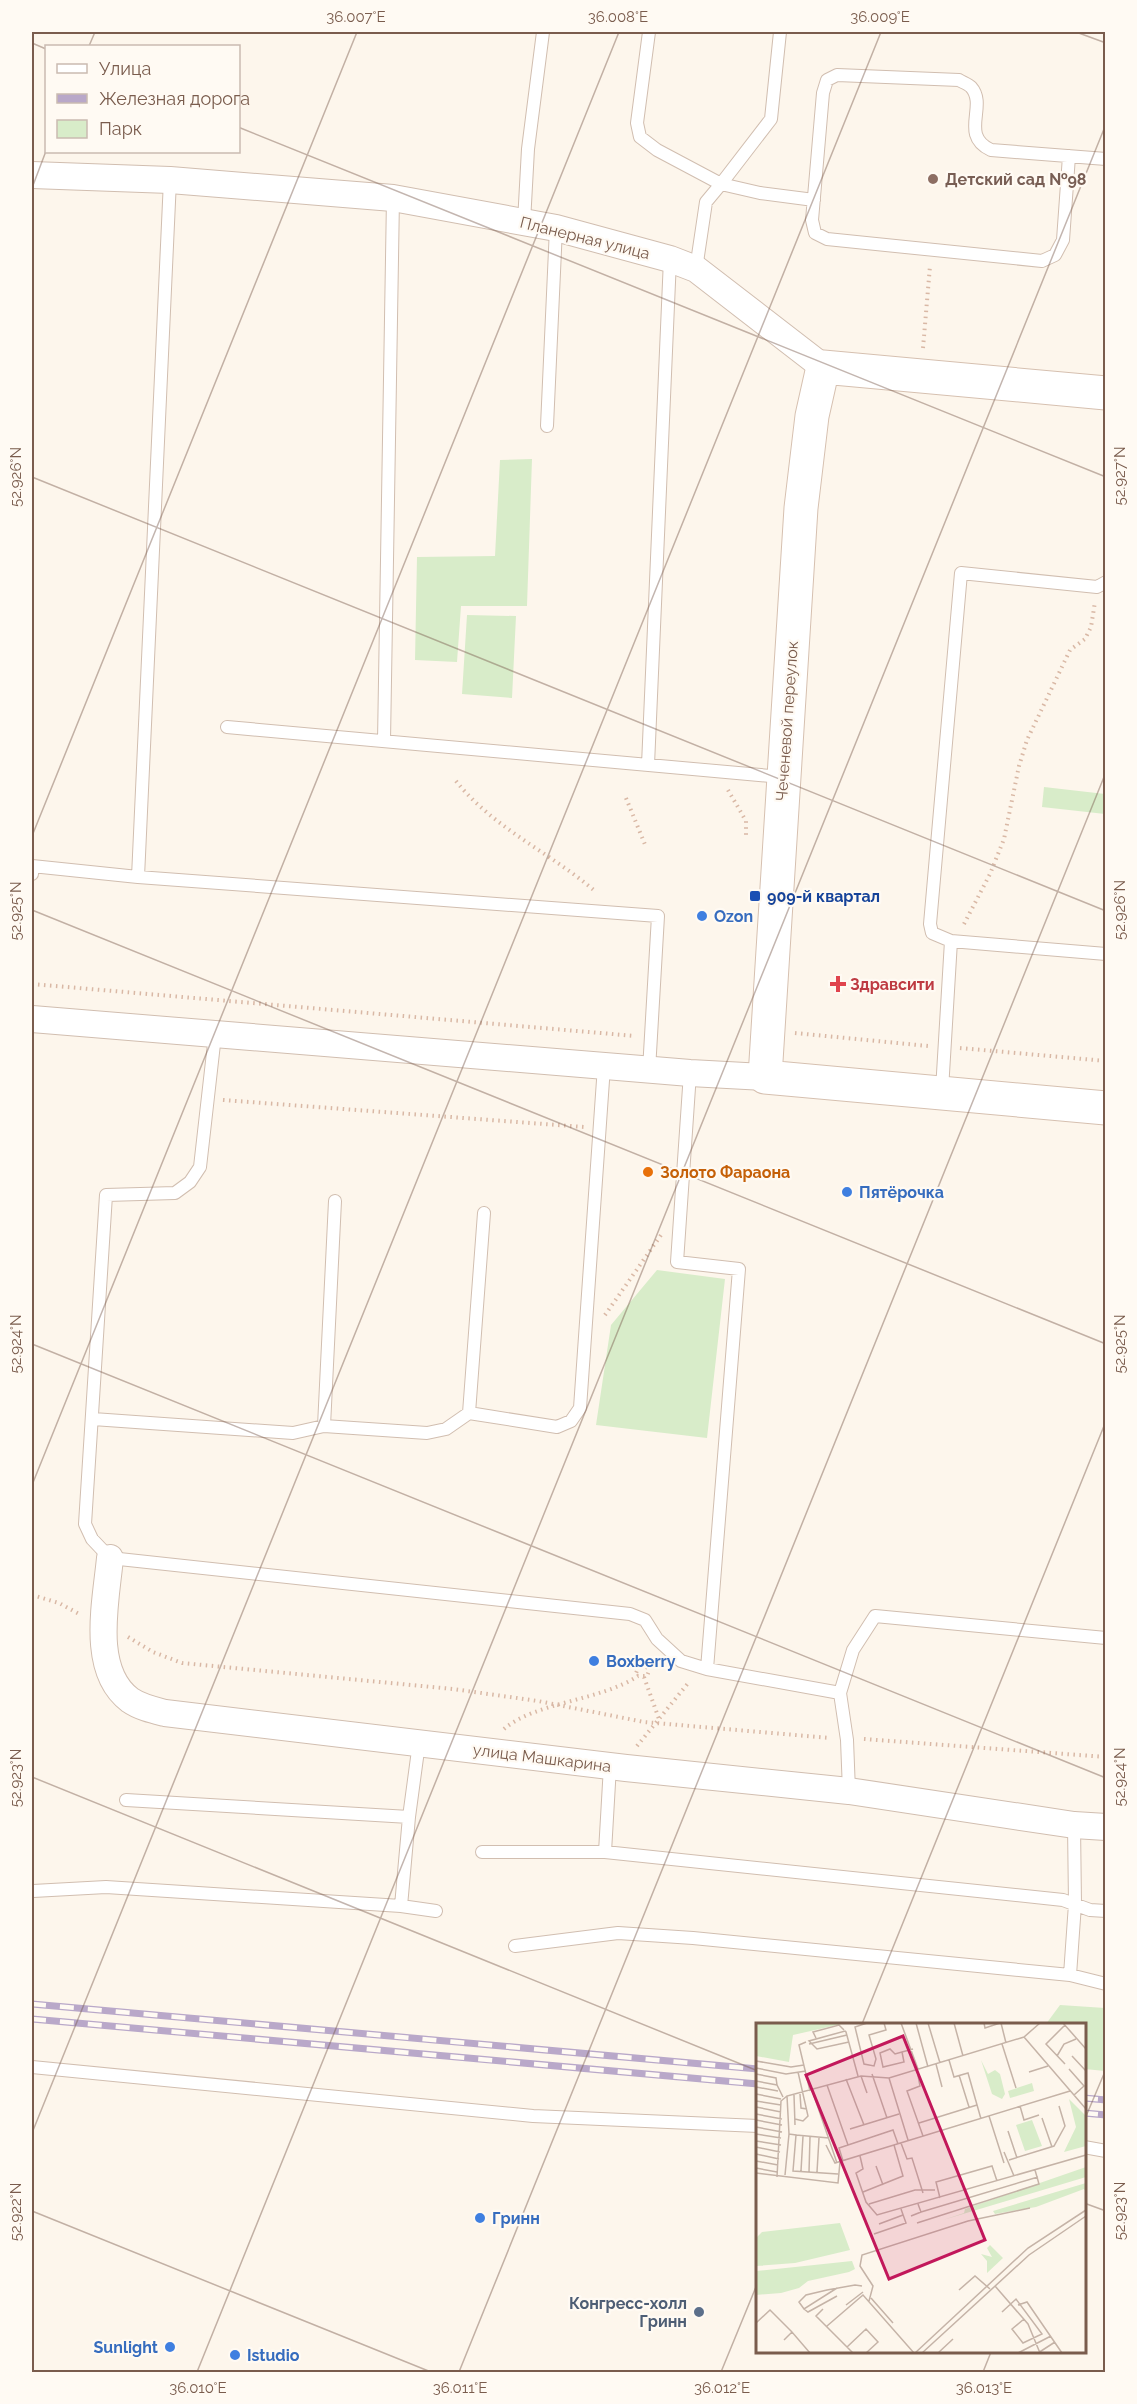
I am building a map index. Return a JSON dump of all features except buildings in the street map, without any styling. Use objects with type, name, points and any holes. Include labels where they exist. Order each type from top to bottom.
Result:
[{"type":"street","name":"Планерная улица","points":[[32,175],[170,180],[393,198],[556,228],[670,259],[696,269],[824,367]]},
{"type":"street","points":[[824,367],[1106,393]]},
{"type":"street","name":"Чеченевой переулок","points":[[765,1077],[801,508],[812,416],[824,367]]},
{"type":"street","points":[[32,1019],[649,1070],[765,1077],[1106,1108]]},
{"type":"street","name":"улица Машкарина","points":[[110,1558],[105,1627],[105,1655],[109,1674],[129,1699],[165,1713],[618,1767],[849,1791],[1074,1825],[1106,1827]]},
{"type":"lane","points":[[524,222],[528,149],[543,32]]},
{"type":"lane","points":[[649,32],[637,123],[640,137],[657,150],[721,184],[760,193],[814,200]]},
{"type":"lane","points":[[696,269],[706,202],[771,119],[780,32]]},
{"type":"lane","points":[[1069,156],[1062,240],[1055,255],[1042,261],[827,239],[815,233],[812,220],[823,93],[827,80],[837,75],[959,80],[971,86],[975,96],[975,133],[980,145],[991,150],[1069,156],[1106,159]]},
{"type":"lane","points":[[138,877],[170,180]]},
{"type":"lane","points":[[384,741],[393,198]]},
{"type":"lane","points":[[547,426],[556,228]]},
{"type":"lane","points":[[648,765],[670,259]]},
{"type":"lane","points":[[1101,585],[961,573],[930,924],[932,933],[951,941],[1106,954]]},
{"type":"lane","points":[[227,727],[784,777]]},
{"type":"lane","points":[[32,874],[32,866],[138,877],[658,916],[649,1070]]},
{"type":"lane","points":[[942,1092],[951,941]]},
{"type":"lane","points":[[215,1035],[200,1167],[190,1182],[175,1193],[105,1195],[86,1524],[92,1539],[110,1558],[630,1614],[645,1620],[657,1639],[681,1661],[707,1669],[840,1693]]},
{"type":"lane","points":[[93,1419],[292,1433],[324,1426],[427,1433],[446,1428],[470,1413],[557,1427],[571,1421],[580,1408],[604,1066]]},
{"type":"lane","points":[[690,1073],[677,1262],[739,1269],[707,1669]]},
{"type":"lane","points":[[324,1426],[334,1200]]},
{"type":"lane","points":[[470,1413],[484,1213]]},
{"type":"lane","points":[[849,1791],[847,1740],[840,1693],[853,1650],[875,1616],[1106,1638]]},
{"type":"lane","points":[[401,1906],[409,1817],[419,1743]]},
{"type":"lane","points":[[605,1852],[618,1767]]},
{"type":"lane","points":[[126,1800],[409,1817]]},
{"type":"lane","points":[[1070,1975],[1075,1905],[1074,1825]]},
{"type":"lane","points":[[482,1852],[605,1852],[1064,1900],[1090,1910],[1106,1911]]},
{"type":"lane","points":[[33,1891],[106,1887],[401,1906],[436,1911]]},
{"type":"lane","points":[[515,1946],[618,1933],[693,1938],[1070,1975],[1106,1984]]},
{"type":"lane","points":[[32,2067],[533,2116],[756,2126]]},
{"type":"lane","points":[[1086,2147],[1106,2151]]},
{"type":"path","points":[[920,376],[932,250]]},
{"type":"path","points":[[951,941],[961,931],[990,874],[1004,839],[1019,766],[1027,740],[1070,650],[1084,639],[1092,627],[1101,585]]},
{"type":"path","points":[[713,770],[742,812],[746,821],[746,839]]},
{"type":"path","points":[[456,781],[478,807],[570,872],[620,914]]},
{"type":"path","points":[[626,798],[646,847]]},
{"type":"path","points":[[32,984],[651,1038]]},
{"type":"path","points":[[768,1030],[1106,1060]]},
{"type":"path","points":[[208,1099],[601,1128]]},
{"type":"path","points":[[586,1342],[681,1203]]},
{"type":"path","points":[[32,1596],[59,1602],[133,1639],[153,1652],[182,1663],[453,1689],[655,1723],[847,1740],[865,1739],[1106,1757]]},
{"type":"path","points":[[638,1676],[636,1673],[638,1667],[644,1664],[649,1671],[644,1677]]},
{"type":"path","points":[[618,1767],[687,1684],[707,1669]]},
{"type":"path","points":[[479,1751],[508,1726],[538,1712],[589,1697],[638,1676],[644,1677]]},
{"type":"path","points":[[644,1677],[659,1719]]},
{"type":"green space","points":[[532,459],[527,606],[461,606],[457,662],[415,660],[417,557],[495,556],[500,460]]},
{"type":"green space","points":[[467,615],[516,616],[512,698],[462,694]]},
{"type":"green space","points":[[1044,787],[1105,794],[1105,814],[1042,807]]},
{"type":"green space","points":[[657,1270],[725,1279],[707,1438],[596,1425],[611,1325]]},
{"type":"green space","points":[[1060,2005],[1105,2008],[1105,2071],[1086,2069],[1086,2023],[1047,2023]]},
{"type":"railway","points":[[32,2004],[756,2069]]},
{"type":"railway","points":[[32,2019],[756,2084]]},
{"type":"railway","points":[[1086,2098],[1106,2100]]},
{"type":"railway","points":[[1086,2113],[1106,2115]]},
{"type":"place","name":"Детский сад №98","points":[[933,179]]},
{"type":"place","name":"909-й квартал","points":[[755,896]]},
{"type":"place","name":"Ozon","points":[[702,916]]},
{"type":"place","name":"Здравсити","points":[[838,984]]},
{"type":"place","name":"Золото Фараона","points":[[648,1172]]},
{"type":"place","name":"Пятёрочка","points":[[847,1192]]},
{"type":"place","name":"Boxberry","points":[[594,1661]]},
{"type":"place","name":"Гринн","points":[[480,2218]]},
{"type":"place","name":"Конгресс-холл Гринн","points":[[699,2312]]},
{"type":"place","name":"Sunlight","points":[[170,2347]]},
{"type":"place","name":"Istudio","points":[[235,2355]]}]
